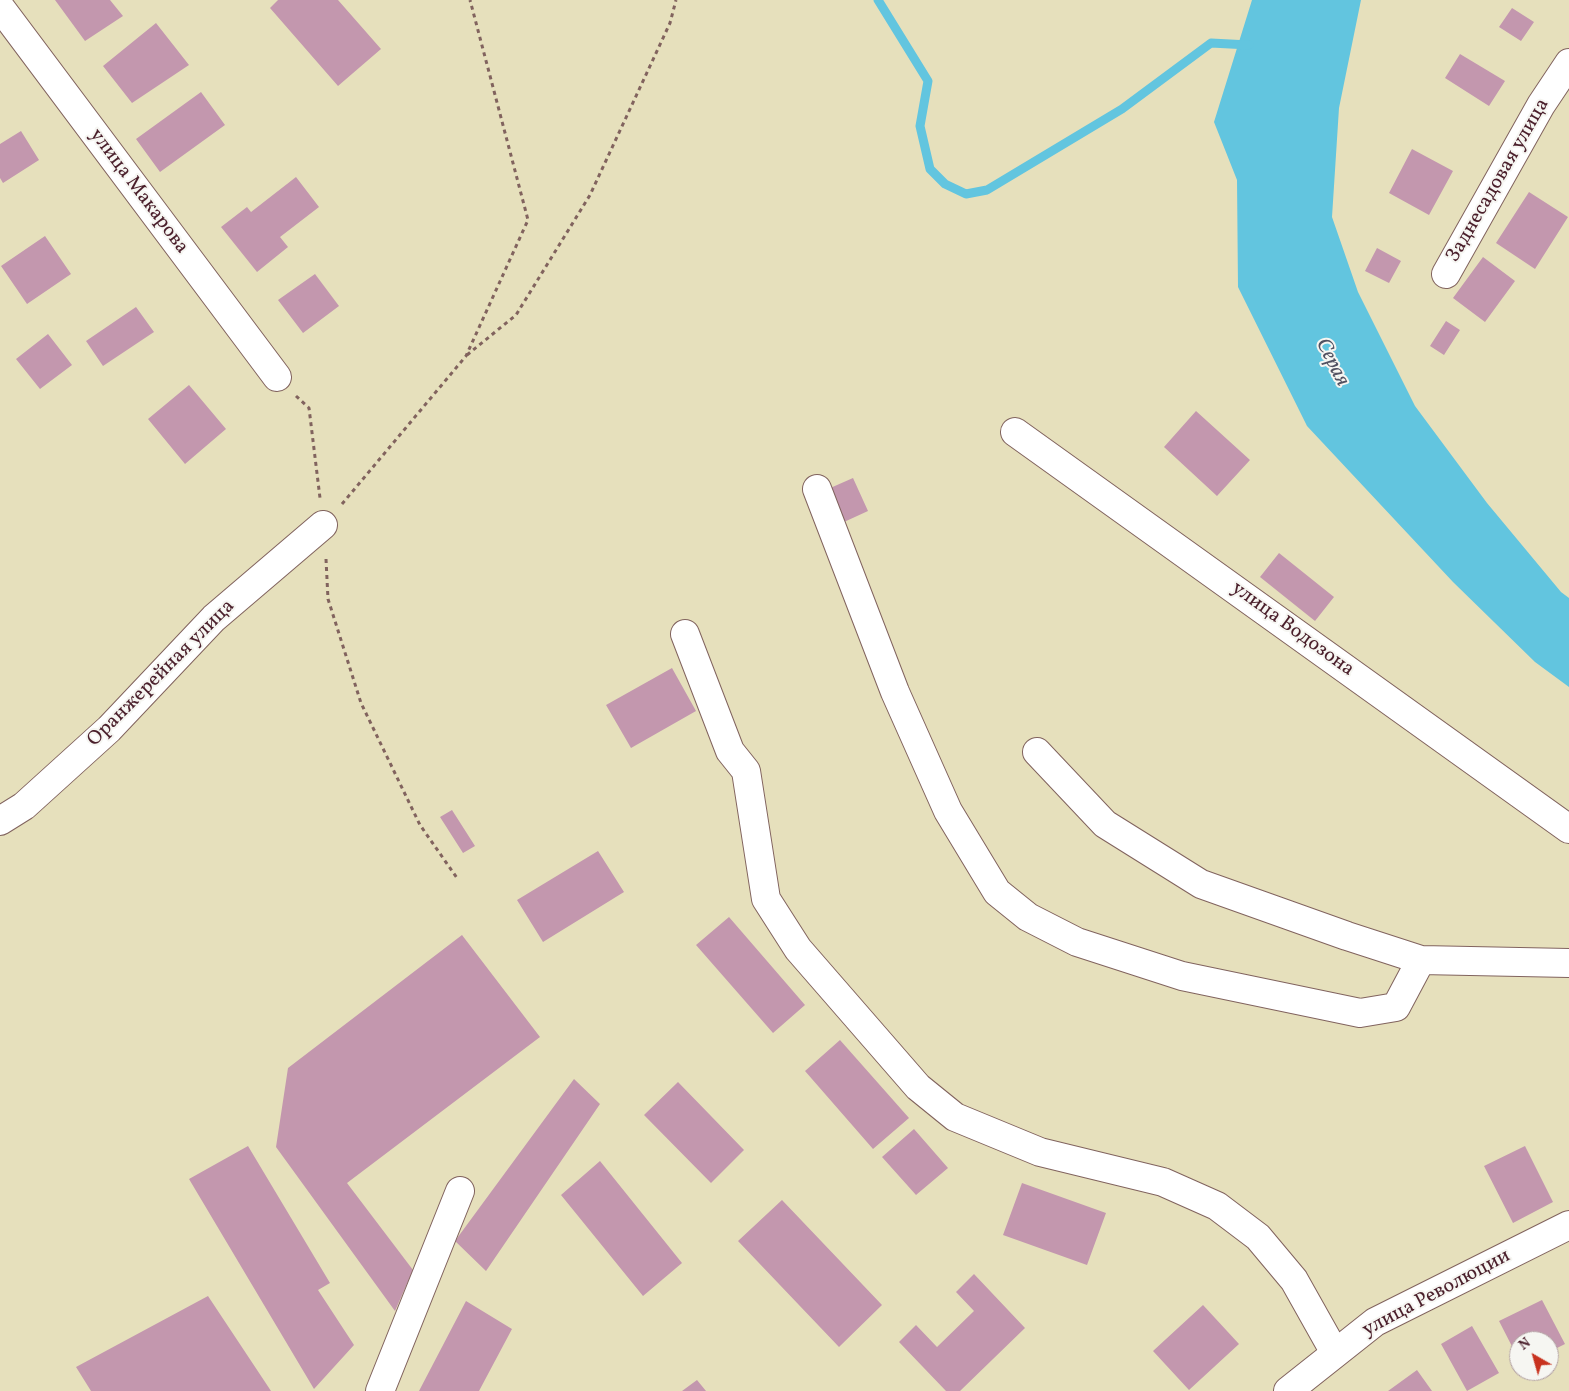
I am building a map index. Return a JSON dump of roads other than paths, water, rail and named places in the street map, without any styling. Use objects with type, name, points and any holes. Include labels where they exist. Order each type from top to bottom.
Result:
[{"type":"street","name":"улица Макарова","points":[[0,7],[277,378]]},
{"type":"street","name":"Заднесадовая улица","points":[[1446,274],[1541,105],[1569,64]]},
{"type":"street","name":"улица Водозона","points":[[1015,432],[1569,829]]},
{"type":"street","points":[[817,489],[895,692],[948,811],[997,892],[1012,905],[1028,917],[1077,942],[1182,976],[1360,1013],[1396,1007],[1421,960]]},
{"type":"street","name":"Оранжерейная улица","points":[[0,821],[24,806],[109,729],[214,618],[324,525]]},
{"type":"street","points":[[685,634],[730,751],[746,771],[766,899],[798,949],[918,1087],[955,1117],[1040,1152],[1163,1182],[1216,1206],[1258,1237],[1294,1280],[1335,1353]]},
{"type":"street","points":[[1037,752],[1105,824],[1201,884],[1421,960],[1569,962]]},
{"type":"street","points":[[380,1391],[460,1191]]},
{"type":"street","name":"улица Революции","points":[[1288,1391],[1375,1322],[1569,1225]]},
{"type":"water","name":"Серая","points":[[1252,0],[1361,0],[1339,108],[1332,217],[1358,292],[1415,406],[1487,503],[1561,592],[1569,598],[1569,687],[1535,662],[1453,582],[1307,426],[1238,287],[1237,180],[1214,122]]},
{"type":"waterway","points":[[878,0],[928,81],[920,126],[930,169],[945,184],[966,194],[987,190],[1122,109],[1211,43],[1249,45]]}]
